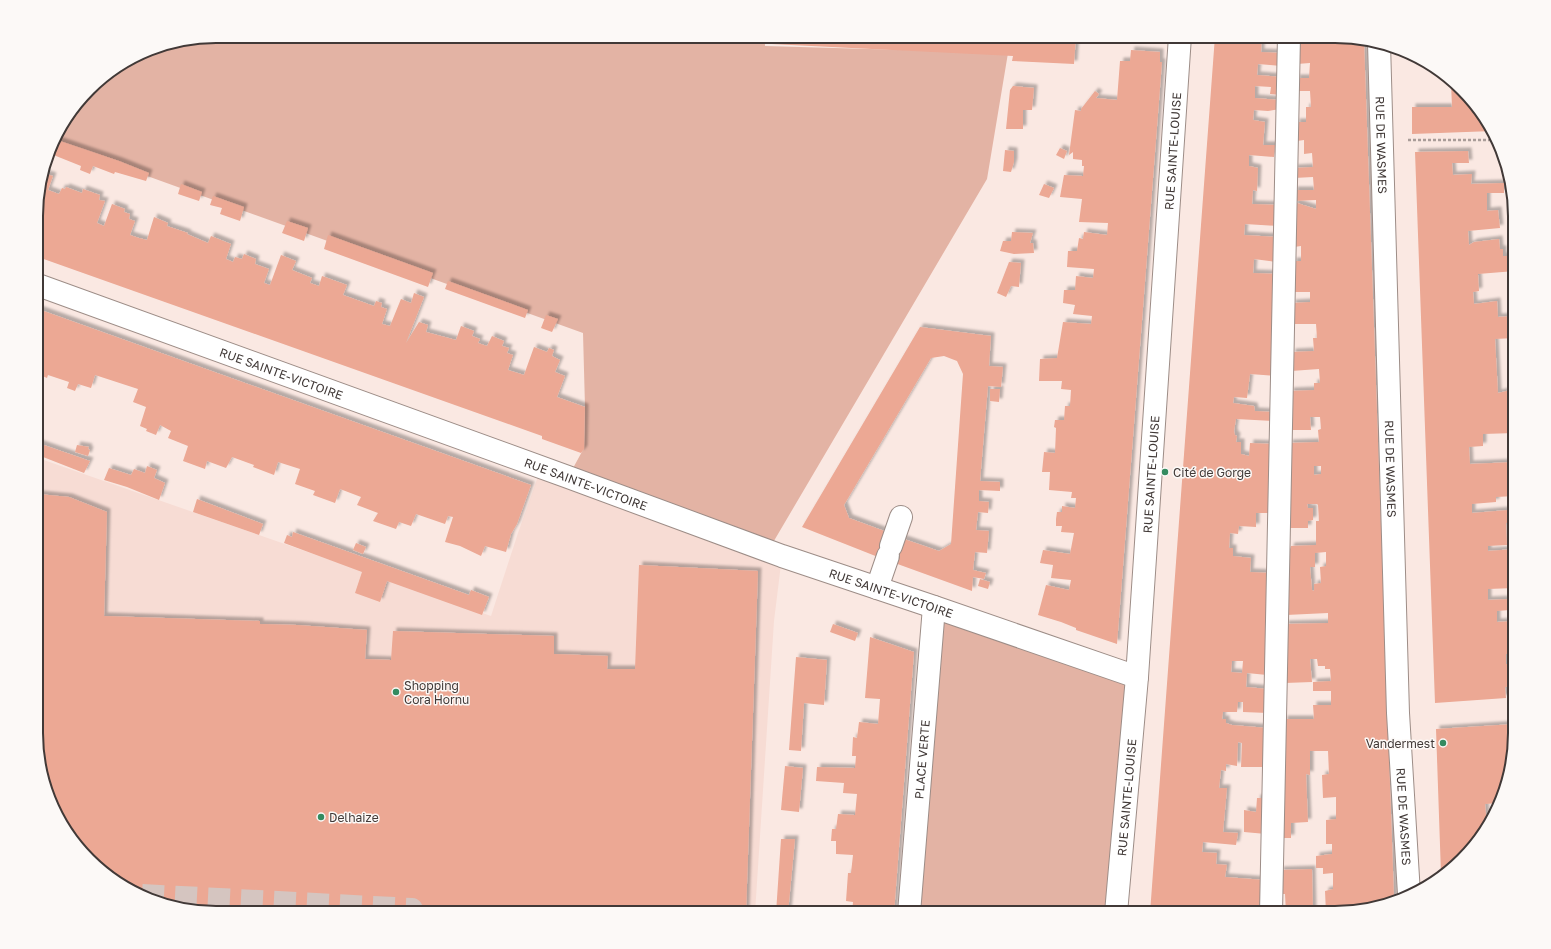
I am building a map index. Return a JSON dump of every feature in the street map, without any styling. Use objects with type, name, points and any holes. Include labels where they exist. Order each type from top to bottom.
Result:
[{"type":"street","name":"RUE SAINTE-LOUISE","points":[[1117,906],[1137,677],[1180,43]]},
{"type":"street","points":[[1271,906],[1289,43]]},
{"type":"street","name":"RUE DE WASMES","points":[[1379,49],[1398,713],[1409,889]]},
{"type":"street","name":"RUE SAINTE-VICTOIRE","points":[[43,287],[782,556],[1137,677]]},
{"type":"street","points":[[877,588],[901,517]]},
{"type":"street","name":"PLACE VERTE","points":[[910,906],[934,607]]},
{"type":"path","points":[[1382,139],[1490,140]]},
{"type":"shaded area","points":[[765,43],[765,46],[1008,53],[987,179],[768,551],[572,470],[584,448],[585,407],[583,333],[59,144],[66,129],[86,102],[102,86],[120,72],[139,61],[160,52],[193,44]]},
{"type":"shaded area","name":"Shopping Cora Hornu","points":[[43,460],[491,616],[541,468],[782,556],[774,621],[755,906],[202,906],[82,841],[66,820],[52,789],[46,767],[43,745]]},
{"type":"shaded area","points":[[934,607],[1137,677],[1117,906],[910,906]]},
{"type":"building","points":[[1076,43],[1074,64],[1012,61],[1013,56],[771,44]]},
{"type":"building","points":[[1214,43],[1262,43],[1261,52],[1281,53],[1281,66],[1258,64],[1257,75],[1282,77],[1281,95],[1270,94],[1271,87],[1255,86],[1255,98],[1280,100],[1280,109],[1268,111],[1254,110],[1253,120],[1265,122],[1263,145],[1275,145],[1274,157],[1249,155],[1249,166],[1258,168],[1257,191],[1253,190],[1252,204],[1279,205],[1278,226],[1245,224],[1244,235],[1278,237],[1276,262],[1254,259],[1253,273],[1278,274],[1276,376],[1250,374],[1247,398],[1234,397],[1233,403],[1254,406],[1255,411],[1275,412],[1274,421],[1236,419],[1234,431],[1235,435],[1237,436],[1236,442],[1241,442],[1241,454],[1249,456],[1250,443],[1276,444],[1272,513],[1256,513],[1256,527],[1239,526],[1238,534],[1230,533],[1229,548],[1233,548],[1233,556],[1251,558],[1250,572],[1271,573],[1267,675],[1247,673],[1246,687],[1268,689],[1268,713],[1243,712],[1243,702],[1238,702],[1237,712],[1223,712],[1222,719],[1226,719],[1226,723],[1232,725],[1268,728],[1267,767],[1241,767],[1242,743],[1238,742],[1237,766],[1226,764],[1226,771],[1221,770],[1219,788],[1227,788],[1223,832],[1238,833],[1236,845],[1203,842],[1202,852],[1217,853],[1216,864],[1227,865],[1225,877],[1265,880],[1264,906],[1151,906]],"holes":[[[1232,661],[1243,661],[1242,673],[1231,672]]]},
{"type":"building","points":[[1297,43],[1347,43],[1364,45],[1394,896],[1369,903],[1347,906],[1326,906],[1325,891],[1333,889],[1333,873],[1323,874],[1323,868],[1316,868],[1316,856],[1332,854],[1332,844],[1326,844],[1326,820],[1336,819],[1336,797],[1323,798],[1322,775],[1329,774],[1328,751],[1310,751],[1310,775],[1306,774],[1308,822],[1291,823],[1291,838],[1281,838],[1284,719],[1314,719],[1313,705],[1331,705],[1331,691],[1313,691],[1313,682],[1331,681],[1330,669],[1325,669],[1325,666],[1318,666],[1317,659],[1310,659],[1312,682],[1285,683],[1285,624],[1328,623],[1328,613],[1286,615],[1287,559],[1291,546],[1316,545],[1316,521],[1319,521],[1318,505],[1307,504],[1308,508],[1313,508],[1313,520],[1308,521],[1308,528],[1287,528],[1289,443],[1319,442],[1318,430],[1321,429],[1320,417],[1310,417],[1311,430],[1290,430],[1290,391],[1314,390],[1314,383],[1320,383],[1319,369],[1291,371],[1292,352],[1314,351],[1313,338],[1317,338],[1316,324],[1293,324],[1292,303],[1310,302],[1310,292],[1293,292],[1293,261],[1301,261],[1301,246],[1294,247],[1294,202],[1316,209],[1316,200],[1294,201],[1294,190],[1314,190],[1313,177],[1294,178],[1294,168],[1313,167],[1312,153],[1304,154],[1304,140],[1297,141],[1296,122],[1306,122],[1306,107],[1311,107],[1310,91],[1297,91],[1296,78],[1309,78],[1310,63],[1297,64]],"holes":[[[1314,466],[1321,466],[1321,474],[1314,475]],[[1326,552],[1326,566],[1320,567],[1321,583],[1314,584],[1314,591],[1312,590],[1310,567],[1315,567],[1315,553]]]},
{"type":"building","points":[[1131,50],[1160,52],[1160,62],[1162,62],[1117,644],[1076,630],[1076,628],[1061,622],[1038,615],[1046,585],[1069,590],[1071,580],[1051,578],[1053,565],[1040,563],[1043,550],[1070,554],[1074,533],[1061,532],[1062,526],[1056,526],[1056,519],[1057,512],[1062,512],[1062,506],[1075,508],[1076,498],[1071,498],[1072,492],[1049,490],[1050,472],[1042,472],[1044,452],[1055,453],[1055,420],[1064,420],[1065,406],[1070,406],[1071,390],[1061,389],[1062,381],[1039,381],[1040,359],[1057,358],[1063,322],[1091,324],[1092,316],[1073,314],[1075,305],[1063,303],[1064,290],[1075,290],[1076,276],[1093,278],[1094,269],[1067,267],[1068,251],[1077,251],[1079,238],[1083,239],[1084,232],[1107,235],[1108,223],[1079,222],[1082,199],[1060,197],[1064,175],[1083,176],[1084,166],[1082,166],[1082,160],[1073,159],[1073,152],[1069,155],[1075,110],[1081,111],[1095,91],[1099,94],[1096,98],[1117,100],[1120,61],[1130,61]]},
{"type":"building","points":[[1013,86],[1034,88],[1032,110],[1023,110],[1023,129],[1006,129],[1010,90]]},
{"type":"building","points":[[1451,88],[1465,102],[1486,131],[1412,134],[1412,107],[1452,107]]},
{"type":"building","points":[[60,141],[149,173],[146,181],[115,172],[114,174],[93,166],[90,174],[80,170],[81,166],[54,155]]},
{"type":"building","points":[[1060,148],[1067,151],[1064,159],[1056,155]]},
{"type":"building","points":[[1005,150],[1014,151],[1014,162],[1011,172],[1003,171]]},
{"type":"building","points":[[1468,151],[1469,163],[1452,163],[1453,175],[1472,174],[1471,184],[1504,183],[1504,193],[1487,193],[1487,211],[1498,210],[1500,228],[1468,231],[1469,245],[1474,242],[1499,239],[1500,249],[1503,249],[1503,256],[1508,256],[1508,272],[1478,274],[1479,291],[1473,292],[1474,304],[1497,301],[1498,317],[1508,316],[1508,338],[1495,339],[1498,393],[1508,391],[1508,433],[1483,434],[1483,446],[1469,447],[1470,464],[1508,462],[1508,496],[1496,497],[1496,502],[1472,504],[1472,513],[1508,510],[1508,523],[1506,523],[1507,545],[1488,546],[1488,551],[1508,550],[1508,588],[1488,589],[1488,600],[1508,599],[1508,610],[1497,611],[1497,622],[1508,621],[1508,654],[1506,654],[1506,664],[1508,664],[1508,687],[1505,687],[1506,698],[1435,703],[1415,152]]},
{"type":"building","points":[[48,175],[53,176],[48,190],[59,194],[62,188],[65,189],[66,187],[82,193],[83,189],[100,195],[99,200],[105,201],[97,223],[104,226],[112,204],[125,209],[124,212],[130,214],[129,219],[135,221],[130,235],[139,238],[147,240],[154,217],[168,223],[167,226],[188,233],[187,234],[208,243],[211,236],[231,244],[226,259],[233,262],[235,257],[242,259],[244,254],[256,259],[255,264],[269,269],[264,283],[270,285],[281,255],[296,261],[292,270],[312,278],[310,283],[319,286],[322,276],[347,285],[343,295],[374,306],[376,301],[382,303],[381,307],[387,309],[382,324],[390,326],[401,299],[411,303],[414,293],[424,297],[406,343],[419,322],[428,325],[426,332],[456,340],[461,326],[474,331],[472,336],[480,339],[478,343],[487,346],[492,336],[504,341],[502,346],[509,348],[507,353],[513,355],[508,370],[524,375],[534,347],[547,352],[549,348],[554,350],[552,356],[560,360],[555,372],[565,376],[557,397],[585,407],[584,449],[581,453],[542,439],[542,436],[43,259],[43,204]]},
{"type":"building","points":[[181,184],[202,192],[199,201],[178,194]]},
{"type":"building","points":[[1044,184],[1054,188],[1049,198],[1039,195]]},
{"type":"building","points":[[213,196],[244,207],[240,221],[220,214],[222,208],[210,205]]},
{"type":"building","points":[[287,221],[308,228],[304,241],[282,233]]},
{"type":"building","points":[[1012,232],[1033,233],[1030,243],[1033,243],[1034,253],[1014,254],[1000,251],[1003,241],[1011,241]]},
{"type":"building","points":[[328,235],[433,273],[428,287],[324,249]]},
{"type":"building","points":[[1009,262],[1021,263],[1019,287],[1011,286],[1006,297],[997,293]]},
{"type":"building","points":[[448,281],[528,310],[525,318],[445,289]]},
{"type":"building","points":[[43,311],[531,485],[517,524],[511,534],[506,552],[485,546],[481,556],[460,546],[445,542],[453,517],[448,516],[445,524],[416,514],[411,526],[399,522],[396,529],[373,521],[378,513],[357,505],[361,497],[340,489],[335,503],[313,495],[315,491],[295,484],[300,469],[278,462],[274,475],[253,467],[254,465],[232,457],[226,468],[207,461],[205,469],[183,461],[188,446],[168,438],[171,431],[160,425],[156,435],[146,431],[147,429],[140,426],[146,407],[133,402],[138,389],[95,375],[91,388],[78,384],[75,391],[67,388],[69,382],[48,375],[47,378],[43,376]]},
{"type":"building","points":[[546,315],[558,319],[552,332],[541,328]]},
{"type":"building","points":[[920,327],[991,336],[989,366],[1003,367],[1001,387],[988,386],[980,481],[1000,482],[1000,491],[979,490],[979,501],[989,502],[988,513],[978,512],[976,530],[989,531],[987,553],[975,552],[973,570],[986,573],[984,579],[973,577],[972,591],[892,562],[901,538],[939,551],[951,544],[963,374],[957,361],[944,356],[931,358],[844,505],[849,518],[887,532],[878,557],[802,527]]},
{"type":"building","points":[[990,389],[1000,389],[999,402],[990,401]]},
{"type":"building","points":[[43,445],[90,461],[84,473],[43,457]]},
{"type":"building","points":[[77,445],[89,447],[88,449],[90,450],[88,456],[75,452]]},
{"type":"building","points":[[147,466],[157,470],[154,478],[165,483],[159,500],[127,487],[104,480],[109,468],[131,475],[134,469],[145,473]]},
{"type":"building","name":"Shopping Cora Hornu","points":[[43,494],[69,497],[107,512],[104,616],[260,621],[260,624],[367,630],[365,659],[391,660],[393,631],[554,636],[554,654],[608,656],[607,669],[635,669],[639,565],[758,571],[746,906],[193,905],[160,897],[139,888],[120,877],[102,863],[86,847],[72,829],[61,810],[52,789],[46,767],[43,745]]},
{"type":"building","points":[[197,499],[263,524],[259,535],[193,512]]},
{"type":"building","points":[[293,532],[469,595],[471,590],[489,597],[482,615],[387,581],[380,602],[355,593],[362,572],[284,543],[287,535],[292,537]]},
{"type":"building","points":[[356,543],[366,547],[363,554],[353,550]]},
{"type":"building","points":[[980,579],[990,582],[988,589],[978,586]]},
{"type":"building","points":[[833,624],[858,633],[855,641],[830,632]]},
{"type":"building","points":[[870,637],[914,652],[895,906],[853,906],[853,902],[846,901],[848,873],[851,873],[853,855],[836,854],[836,841],[831,841],[832,829],[836,829],[838,814],[855,815],[857,794],[843,793],[844,783],[816,781],[817,767],[855,768],[856,756],[852,756],[853,737],[857,738],[859,722],[878,724],[880,699],[865,698]]},
{"type":"building","points":[[796,657],[827,660],[824,705],[804,703],[801,751],[789,750]]},
{"type":"building","points":[[1508,724],[1508,745],[1505,767],[1493,803],[1485,804],[1486,815],[1488,815],[1479,829],[1465,847],[1441,869],[1436,729]]},
{"type":"building","points":[[785,766],[803,768],[799,812],[781,810]]},
{"type":"building","points":[[1257,798],[1267,798],[1266,834],[1244,832],[1244,810],[1256,812]]},
{"type":"building","points":[[781,839],[795,839],[789,906],[776,906]]},
{"type":"building","points":[[1312,869],[1313,906],[1286,906],[1285,894],[1281,894],[1280,870]]},
{"type":"tunnel","points":[[157,896],[354,906]]},
{"type":"place","name":"Cité de Gorge","points":[[1165,472]]},
{"type":"place","name":"Shopping Cora Hornu","points":[[396,692]]},
{"type":"place","name":"Vandermest","points":[[1443,743]]},
{"type":"place","name":"Delhaize","points":[[321,817]]}]
